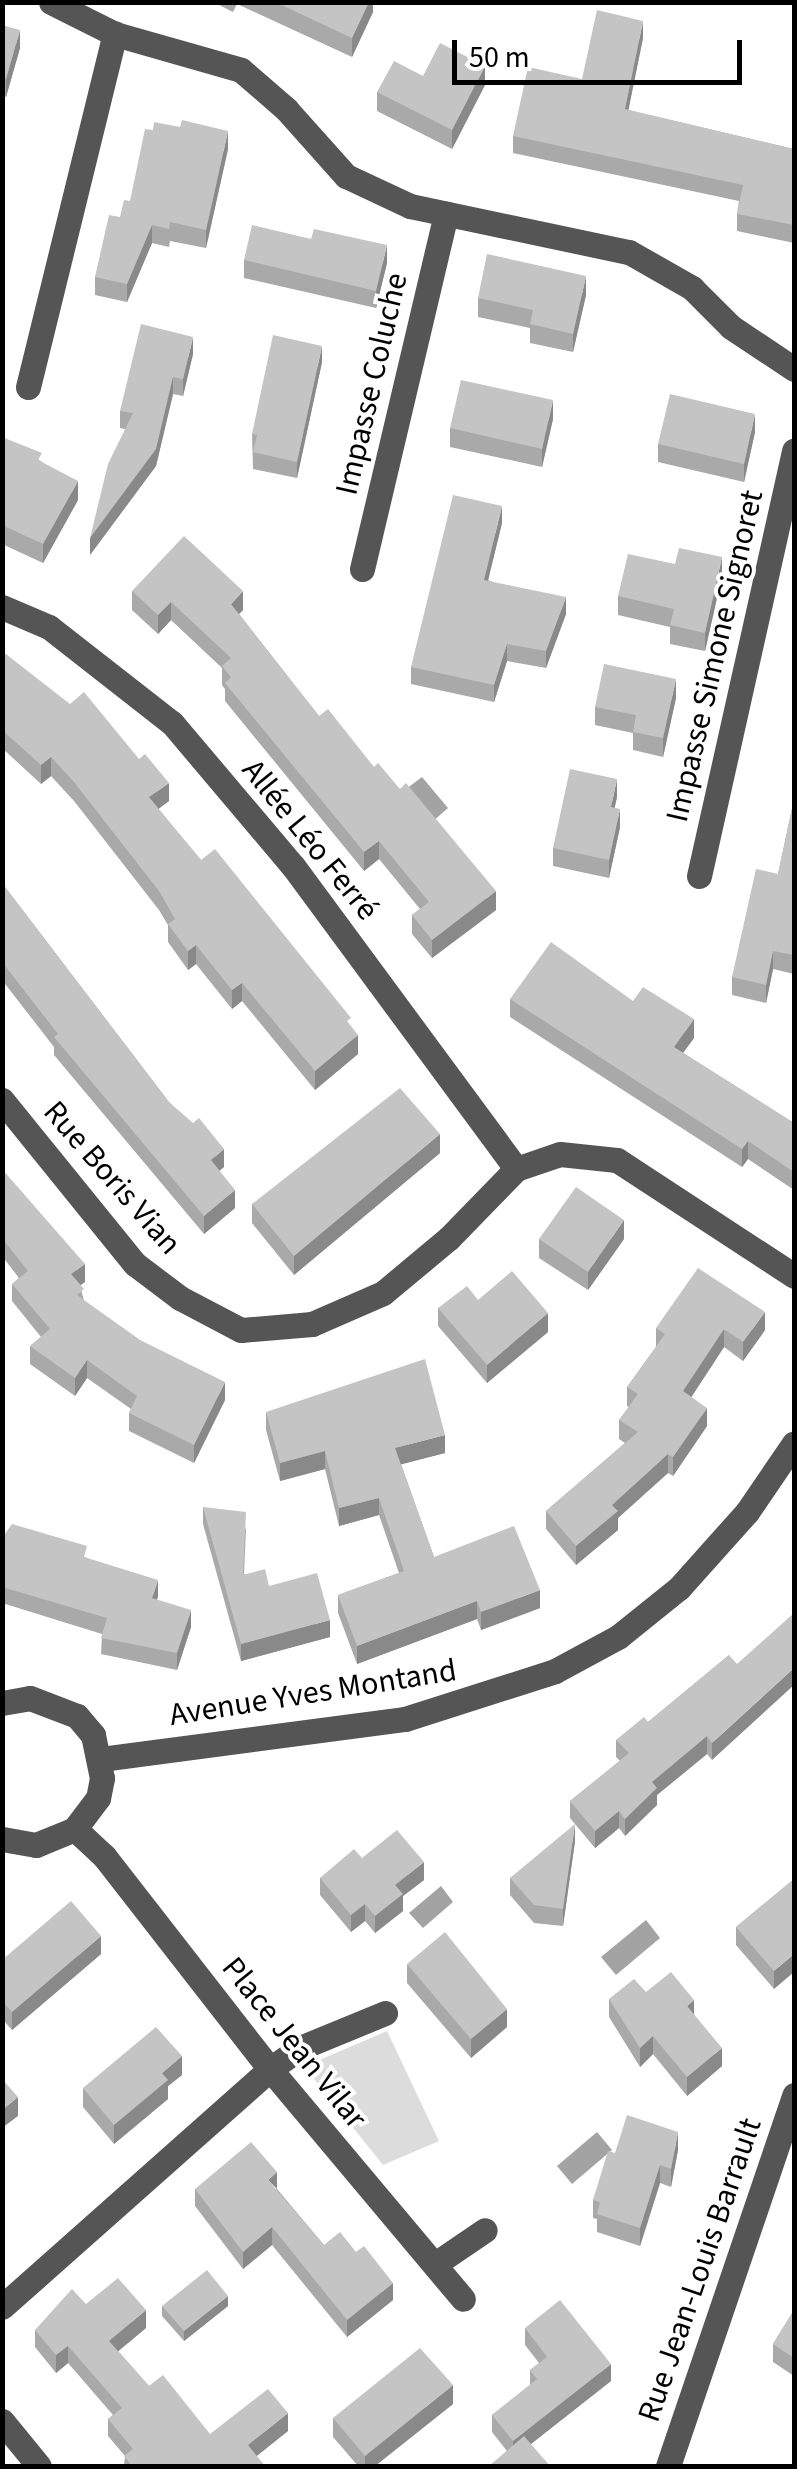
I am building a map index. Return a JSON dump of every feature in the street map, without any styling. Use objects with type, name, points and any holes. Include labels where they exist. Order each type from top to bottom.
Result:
[{"type":"street","points":[[51,2],[115,34],[240,70],[286,108],[346,176],[446,214],[629,252],[692,288],[731,328],[794,369]]},
{"type":"street","points":[[28,387],[115,34]]},
{"type":"street","name":"Impasse Coluche","points":[[362,569],[446,214]]},
{"type":"street","name":"Impasse Simone Signoret","points":[[699,876],[794,450]]},
{"type":"street","name":"Allée Léo Ferré","points":[[2,607],[49,626],[172,723],[293,866],[516,1169]]},
{"type":"street","name":"Rue Boris Vian","points":[[2,1100],[135,1264],[180,1298],[241,1330],[312,1324],[383,1293],[449,1238],[516,1169],[560,1154],[617,1160],[794,1276]]},
{"type":"street","name":"Avenue Yves Montand","points":[[102,1759],[405,1719],[555,1671],[618,1637],[679,1588],[747,1512],[794,1443]]},
{"type":"street","points":[[2,1703],[30,1698],[56,1702],[93,1735],[102,1759],[98,1798],[75,1829],[36,1845],[2,1840]]},
{"type":"street","name":"Place Jean Vilar","points":[[75,1829],[104,1856],[270,2069],[464,2299]]},
{"type":"street","points":[[2,2307],[270,2069],[300,2048],[385,2013]]},
{"type":"street","name":"Rue Jean-Louis Barrault","points":[[668,2466],[794,2095]]},
{"type":"street","points":[[435,2264],[485,2230]]},
{"type":"street","points":[[2,2421],[39,2466]]},
{"type":"shaded area","points":[[422,777],[448,808],[432,822],[406,789]]},
{"type":"shaded area","points":[[441,1886],[453,1902],[423,1928],[409,1913]]},
{"type":"shaded area","points":[[646,1920],[660,1938],[616,1975],[601,1957]]},
{"type":"shaded area","points":[[387,2031],[439,2141],[383,2165],[311,2075],[310,2064]]},
{"type":"shaded area","points":[[597,2132],[612,2150],[572,2184],[557,2166]]},
{"type":"building","points":[[275,2],[369,2],[352,38]]},
{"type":"building","points":[[597,10],[643,21],[625,109],[794,149],[794,225],[737,214],[743,185],[513,136],[528,67],[582,79]]},
{"type":"building","points":[[2,25],[20,30],[6,79],[2,78]]},
{"type":"building","points":[[440,43],[485,66],[452,130],[377,92],[394,61],[423,76]]},
{"type":"building","points":[[182,120],[228,131],[206,230],[170,222],[169,229],[152,225],[127,284],[95,277],[109,215],[120,217],[124,200],[130,201],[145,129],[153,130],[154,122],[180,127]]},
{"type":"building","points":[[252,225],[311,239],[314,229],[387,245],[376,291],[244,260]]},
{"type":"building","points":[[487,254],[586,276],[573,334],[530,324],[533,310],[478,298]]},
{"type":"building","points":[[141,324],[193,337],[183,379],[173,377],[156,449],[90,538],[108,464],[133,413],[120,411]]},
{"type":"building","points":[[273,335],[322,346],[297,462],[253,452],[257,435],[252,434]]},
{"type":"building","points":[[461,380],[553,400],[542,449],[450,428]]},
{"type":"building","points":[[670,394],[755,414],[744,464],[658,444]]},
{"type":"building","points":[[2,437],[42,453],[38,460],[78,481],[43,544],[2,525]]},
{"type":"building","points":[[453,495],[502,506],[484,580],[566,597],[546,651],[507,644],[494,685],[411,667]]},
{"type":"building","points":[[184,536],[243,591],[231,604],[319,716],[328,709],[374,767],[378,763],[400,789],[406,783],[496,891],[432,940],[412,915],[429,902],[379,841],[364,852],[225,683],[231,677],[222,666],[231,658],[171,602],[158,615],[132,591]]},
{"type":"building","points":[[679,548],[722,557],[705,633],[670,625],[674,609],[618,596],[628,554],[675,564]]},
{"type":"building","points":[[2,651],[70,704],[84,692],[139,759],[145,754],[169,783],[149,797],[201,860],[215,849],[351,1018],[347,1021],[358,1035],[315,1071],[242,983],[232,990],[196,945],[188,951],[168,924],[175,919],[159,891],[74,782],[51,757],[41,765],[2,730]]},
{"type":"building","points":[[604,664],[676,679],[663,738],[633,732],[636,715],[595,707]]},
{"type":"building","points":[[570,769],[617,779],[611,807],[620,809],[609,860],[553,848]]},
{"type":"building","points":[[794,799],[794,955],[773,951],[766,985],[732,977],[756,869],[778,874]]},
{"type":"building","points":[[2,883],[169,1102],[193,1123],[199,1118],[224,1149],[211,1160],[235,1190],[204,1216],[54,1037],[58,1034],[2,962]]},
{"type":"building","points":[[551,942],[633,1001],[643,987],[694,1019],[674,1047],[794,1123],[794,1172],[748,1141],[742,1149],[510,999]]},
{"type":"building","points":[[400,1088],[440,1134],[294,1256],[252,1204]]},
{"type":"building","points":[[2,1169],[85,1264],[71,1274],[84,1289],[77,1295],[140,1340],[225,1382],[194,1445],[129,1413],[137,1396],[87,1360],[75,1378],[30,1346],[50,1329],[12,1284],[28,1271],[2,1238]]},
{"type":"building","points":[[576,1187],[624,1220],[588,1272],[539,1239]]},
{"type":"building","points":[[698,1268],[765,1312],[743,1342],[724,1329],[683,1391],[707,1408],[673,1457],[668,1454],[612,1505],[618,1511],[576,1546],[546,1511],[638,1432],[619,1420],[638,1394],[627,1387],[665,1334],[656,1328]]},
{"type":"building","points":[[512,1271],[548,1313],[487,1365],[438,1308],[467,1286],[478,1300]]},
{"type":"building","points":[[425,1359],[445,1435],[395,1448],[434,1557],[514,1526],[540,1590],[481,1612],[477,1601],[357,1646],[338,1595],[404,1571],[379,1498],[339,1508],[325,1451],[280,1463],[266,1412]]},
{"type":"building","points":[[203,1507],[246,1512],[243,1575],[265,1569],[269,1586],[317,1573],[330,1620],[241,1644]]},
{"type":"building","points":[[12,1524],[87,1546],[84,1557],[158,1580],[152,1598],[191,1610],[177,1653],[101,1638],[107,1618],[2,1587],[2,1538]]},
{"type":"building","points":[[794,1613],[794,1668],[712,1743],[707,1736],[652,1782],[657,1788],[625,1819],[619,1811],[595,1831],[570,1801],[629,1753],[616,1740],[644,1717],[648,1722],[729,1655],[737,1664]]},
{"type":"building","points":[[575,1824],[563,1909],[534,1905],[510,1878]]},
{"type":"building","points":[[397,1830],[424,1862],[395,1885],[403,1894],[375,1916],[365,1904],[351,1915],[320,1878],[354,1849],[362,1858]]},
{"type":"building","points":[[794,1879],[794,1954],[774,1971],[736,1927]]},
{"type":"building","points":[[71,1901],[101,1936],[12,2012],[2,2001],[2,1960]]},
{"type":"building","points":[[445,1932],[507,2009],[471,2039],[407,1964]]},
{"type":"building","points":[[671,1972],[694,2000],[687,2006],[722,2048],[687,2077],[653,2036],[640,2048],[609,1999],[634,1979],[646,1992]]},
{"type":"building","points":[[156,2027],[182,2056],[162,2073],[168,2080],[114,2125],[83,2088]]},
{"type":"building","points":[[2,2079],[18,2097],[2,2110]]},
{"type":"building","points":[[627,2115],[678,2132],[671,2169],[660,2165],[640,2228],[597,2214],[600,2202],[593,2200],[608,2151],[615,2153]]},
{"type":"building","points":[[251,2142],[277,2172],[268,2180],[324,2245],[340,2232],[356,2252],[364,2246],[393,2283],[347,2320],[272,2227],[243,2252],[195,2189]]},
{"type":"building","points":[[207,2270],[228,2296],[184,2331],[162,2306]]},
{"type":"building","points":[[118,2278],[146,2310],[109,2341],[149,2386],[163,2375],[210,2434],[268,2389],[288,2413],[248,2445],[265,2466],[132,2466],[124,2456],[133,2449],[108,2419],[122,2408],[68,2346],[56,2355],[35,2330],[72,2289],[86,2304]]},
{"type":"building","points":[[560,2300],[611,2364],[513,2441],[492,2415],[537,2379],[530,2370],[547,2357],[525,2328]]},
{"type":"building","points":[[794,2310],[794,2358],[773,2344]]},
{"type":"building","points":[[420,2348],[453,2385],[365,2456],[333,2418]]},
{"type":"building","points":[[524,2436],[550,2466],[489,2466]]}]
